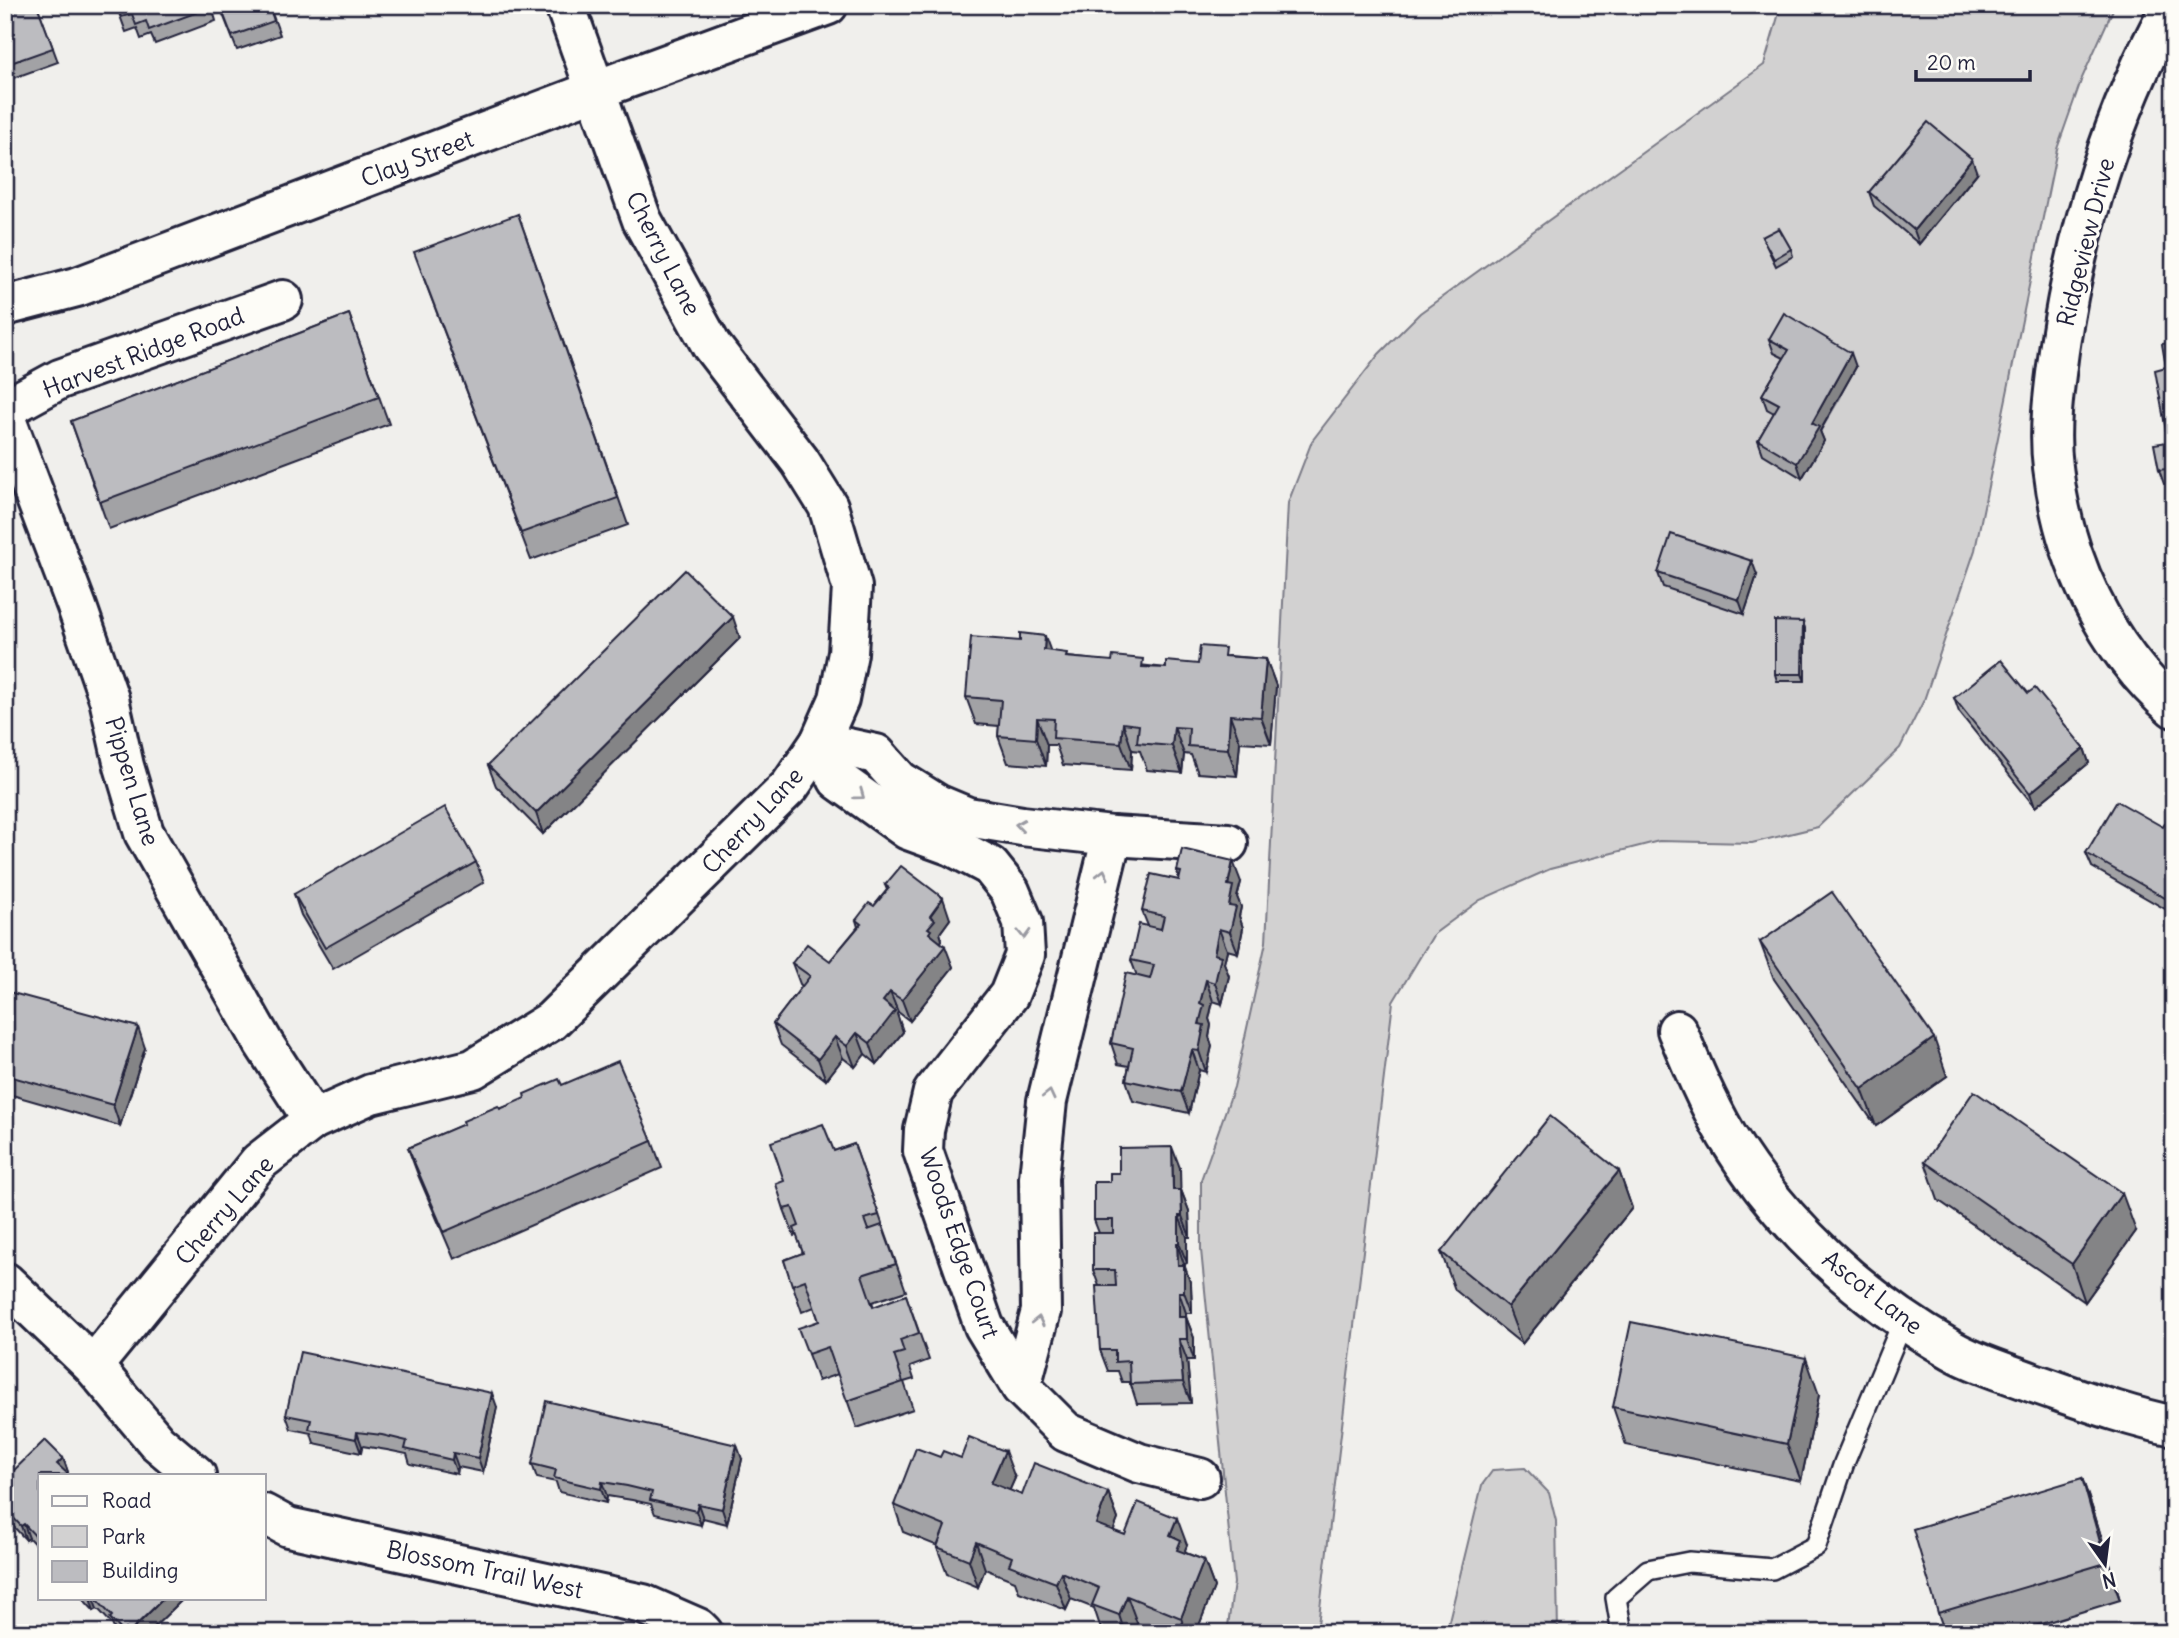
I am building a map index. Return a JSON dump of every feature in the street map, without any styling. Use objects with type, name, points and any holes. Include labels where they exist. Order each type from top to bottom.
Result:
[{"type":"street","name":"Cherry Lane","points":[[93,1366],[259,1162],[313,1120],[371,1094],[473,1069],[551,1021],[790,786],[820,742],[839,699],[846,665],[852,587],[828,506],[800,461],[711,345],[642,220],[565,5]]},
{"type":"street","name":"Clay Street","points":[[5,306],[77,287],[828,5]]},
{"type":"street","name":"Ridgeview Drive","points":[[2172,5],[2110,143],[2081,237],[2071,275],[2054,385],[2052,443],[2053,466],[2063,523],[2081,579],[2129,660],[2174,708]]},
{"type":"street","name":"Harvest Ridge Road","points":[[5,409],[60,379],[283,300]]},
{"type":"street","name":"Pippen Lane","points":[[5,417],[109,699],[124,765],[144,833],[264,1044],[313,1120]]},
{"type":"street","points":[[820,742],[876,754],[900,780],[937,804],[968,817],[1112,836],[1228,843]]},
{"type":"street","name":"Woods Edge Court","points":[[820,742],[838,780],[908,830],[952,846],[990,866],[1010,891],[1023,922],[1025,955],[1009,995],[933,1092],[924,1130],[923,1151],[984,1326],[1021,1387],[1066,1432],[1139,1463],[1200,1478]]},
{"type":"street","name":"Woods Edge Court","points":[[1021,1387],[1041,1311],[1040,1178],[1047,1101],[1112,836]]},
{"type":"street","name":"Ascot Lane","points":[[1677,1030],[1722,1128],[1771,1198],[1833,1264],[1891,1311],[1954,1351],[1995,1369],[2079,1399],[2174,1426]]},
{"type":"street","points":[[5,1282],[93,1366],[157,1442],[194,1474]]},
{"type":"street","name":"Blossom Trail West","points":[[266,1515],[288,1527],[643,1604],[698,1628],[703,1633]]},
{"type":"lane","points":[[1622,1633],[1616,1598],[1647,1570],[1689,1562],[1772,1569],[1816,1546],[1843,1463],[1904,1319]]},
{"type":"green space","points":[[1779,5],[2115,5],[2082,78],[2057,149],[1975,550],[1924,700],[1900,748],[1818,827],[1752,843],[1659,841],[1550,869],[1480,900],[1434,934],[1393,1002],[1317,1633],[1227,1633],[1234,1583],[1201,1250],[1201,1180],[1234,1087],[1266,942],[1288,503],[1312,441],[1379,354],[1420,313],[1764,65]],"holes":[[[1794,364],[1841,396],[1817,437],[1784,419]]]},
{"type":"green space","points":[[1525,1468],[1549,1493],[1556,1521],[1558,1633],[1446,1633],[1482,1485],[1493,1470]]},
{"type":"building","points":[[5,5],[37,5],[53,48],[5,65]]},
{"type":"building","points":[[116,5],[211,7],[149,30],[146,21],[136,25],[132,14],[121,17]]},
{"type":"building","points":[[220,5],[269,5],[274,21],[232,36]]},
{"type":"building","points":[[1928,122],[1972,159],[1914,230],[1869,192]]},
{"type":"building","points":[[518,214],[618,498],[521,533],[414,252]]},
{"type":"building","points":[[1779,228],[1791,249],[1774,259],[1762,237]]},
{"type":"building","points":[[1784,313],[1851,353],[1812,423],[1819,427],[1797,463],[1758,440],[1779,404],[1762,395],[1789,350],[1769,339]]},
{"type":"building","points":[[349,314],[379,397],[100,502],[71,421]]},
{"type":"building","points":[[2174,342],[2174,468],[2159,470],[2154,444],[2168,442],[2155,370],[2166,367],[2162,344]]},
{"type":"building","points":[[1671,534],[1752,561],[1739,600],[1658,573]]},
{"type":"building","points":[[685,570],[733,617],[536,813],[488,765]]},
{"type":"building","points":[[1775,621],[1803,622],[1802,674],[1775,674]]},
{"type":"building","points":[[1020,633],[1045,636],[1044,650],[1067,653],[1066,657],[1112,661],[1113,656],[1143,659],[1142,667],[1166,668],[1166,661],[1198,664],[1200,646],[1225,648],[1224,656],[1266,659],[1261,717],[1230,715],[1228,749],[1188,746],[1189,728],[1174,727],[1172,746],[1137,743],[1139,725],[1123,723],[1121,743],[1053,738],[1054,719],[1037,718],[1036,739],[998,736],[1001,700],[966,697],[971,637],[1020,641]]},
{"type":"building","points":[[2001,660],[2028,693],[2035,688],[2084,748],[2030,793],[1954,698]]},
{"type":"building","points":[[2117,801],[2163,827],[2167,820],[2174,824],[2174,903],[2086,853]]},
{"type":"building","points":[[445,807],[476,862],[325,948],[294,894]]},
{"type":"building","points":[[1182,849],[1233,861],[1228,885],[1233,886],[1229,906],[1236,907],[1230,932],[1219,929],[1214,954],[1221,956],[1215,983],[1206,980],[1200,1003],[1204,1005],[1199,1024],[1204,1025],[1199,1051],[1192,1050],[1181,1092],[1126,1080],[1133,1048],[1111,1043],[1126,973],[1150,979],[1154,965],[1131,960],[1139,924],[1161,929],[1164,916],[1142,911],[1151,874],[1179,880],[1181,872],[1177,871]]},
{"type":"building","points":[[901,866],[943,898],[930,916],[935,920],[928,928],[931,930],[929,933],[945,946],[902,1000],[890,992],[883,1001],[895,1011],[870,1043],[857,1033],[847,1046],[835,1037],[818,1059],[773,1024],[810,976],[792,963],[807,944],[830,961],[861,924],[856,920],[869,903],[874,906],[889,888],[885,885]]},
{"type":"building","points":[[1832,892],[1934,1038],[1862,1089],[1760,942]]},
{"type":"building","points":[[5,991],[138,1027],[113,1105],[5,1075]]},
{"type":"building","points":[[618,1061],[652,1141],[444,1232],[408,1148],[498,1106],[500,1109],[525,1098],[524,1094],[559,1079],[562,1085]]},
{"type":"building","points":[[1974,1091],[2122,1193],[2072,1264],[1925,1162]]},
{"type":"building","points":[[1550,1116],[1619,1171],[1508,1307],[1441,1252]]},
{"type":"building","points":[[823,1124],[834,1151],[854,1144],[879,1215],[864,1219],[868,1230],[882,1225],[896,1264],[862,1275],[873,1307],[906,1295],[919,1333],[900,1340],[904,1352],[894,1355],[903,1382],[847,1401],[828,1347],[808,1354],[798,1328],[819,1321],[805,1280],[792,1285],[784,1260],[803,1253],[794,1228],[799,1226],[792,1207],[784,1209],[776,1184],[784,1181],[771,1142]]},
{"type":"building","points":[[1172,1147],[1173,1190],[1181,1190],[1182,1216],[1179,1216],[1177,1243],[1178,1265],[1184,1265],[1184,1292],[1179,1292],[1179,1317],[1186,1317],[1187,1339],[1179,1339],[1183,1382],[1130,1384],[1129,1361],[1115,1362],[1115,1350],[1100,1350],[1096,1286],[1116,1286],[1115,1270],[1093,1270],[1093,1233],[1113,1233],[1113,1220],[1094,1220],[1094,1182],[1110,1182],[1110,1173],[1119,1173],[1119,1148]]},
{"type":"building","points":[[1631,1322],[1806,1358],[1787,1444],[1613,1407]]},
{"type":"building","points":[[300,1352],[492,1393],[478,1458],[453,1453],[452,1460],[405,1449],[407,1441],[382,1435],[357,1432],[356,1439],[309,1429],[311,1420],[286,1415]]},
{"type":"building","points":[[546,1401],[737,1445],[722,1509],[698,1504],[696,1511],[650,1500],[652,1492],[627,1486],[602,1482],[601,1489],[554,1478],[556,1470],[532,1464]]},
{"type":"building","points":[[969,1437],[1005,1451],[991,1483],[1022,1495],[1034,1463],[1108,1492],[1096,1524],[1125,1535],[1138,1502],[1177,1518],[1170,1535],[1181,1540],[1177,1550],[1204,1560],[1181,1618],[1127,1596],[1119,1615],[1092,1605],[1099,1588],[1061,1572],[1056,1583],[1009,1565],[1012,1557],[976,1542],[969,1560],[937,1547],[945,1526],[894,1505],[916,1448],[940,1457],[943,1451],[961,1458]]},
{"type":"building","points":[[45,1440],[63,1458],[57,1464],[68,1474],[38,1474],[38,1539],[7,1511],[10,1509],[5,1505],[5,1479]]},
{"type":"building","points":[[2082,1478],[2106,1563],[1938,1613],[1913,1529]]},
{"type":"building","points":[[97,1600],[162,1600],[129,1632],[126,1629],[123,1632],[110,1618],[112,1616]]}]
